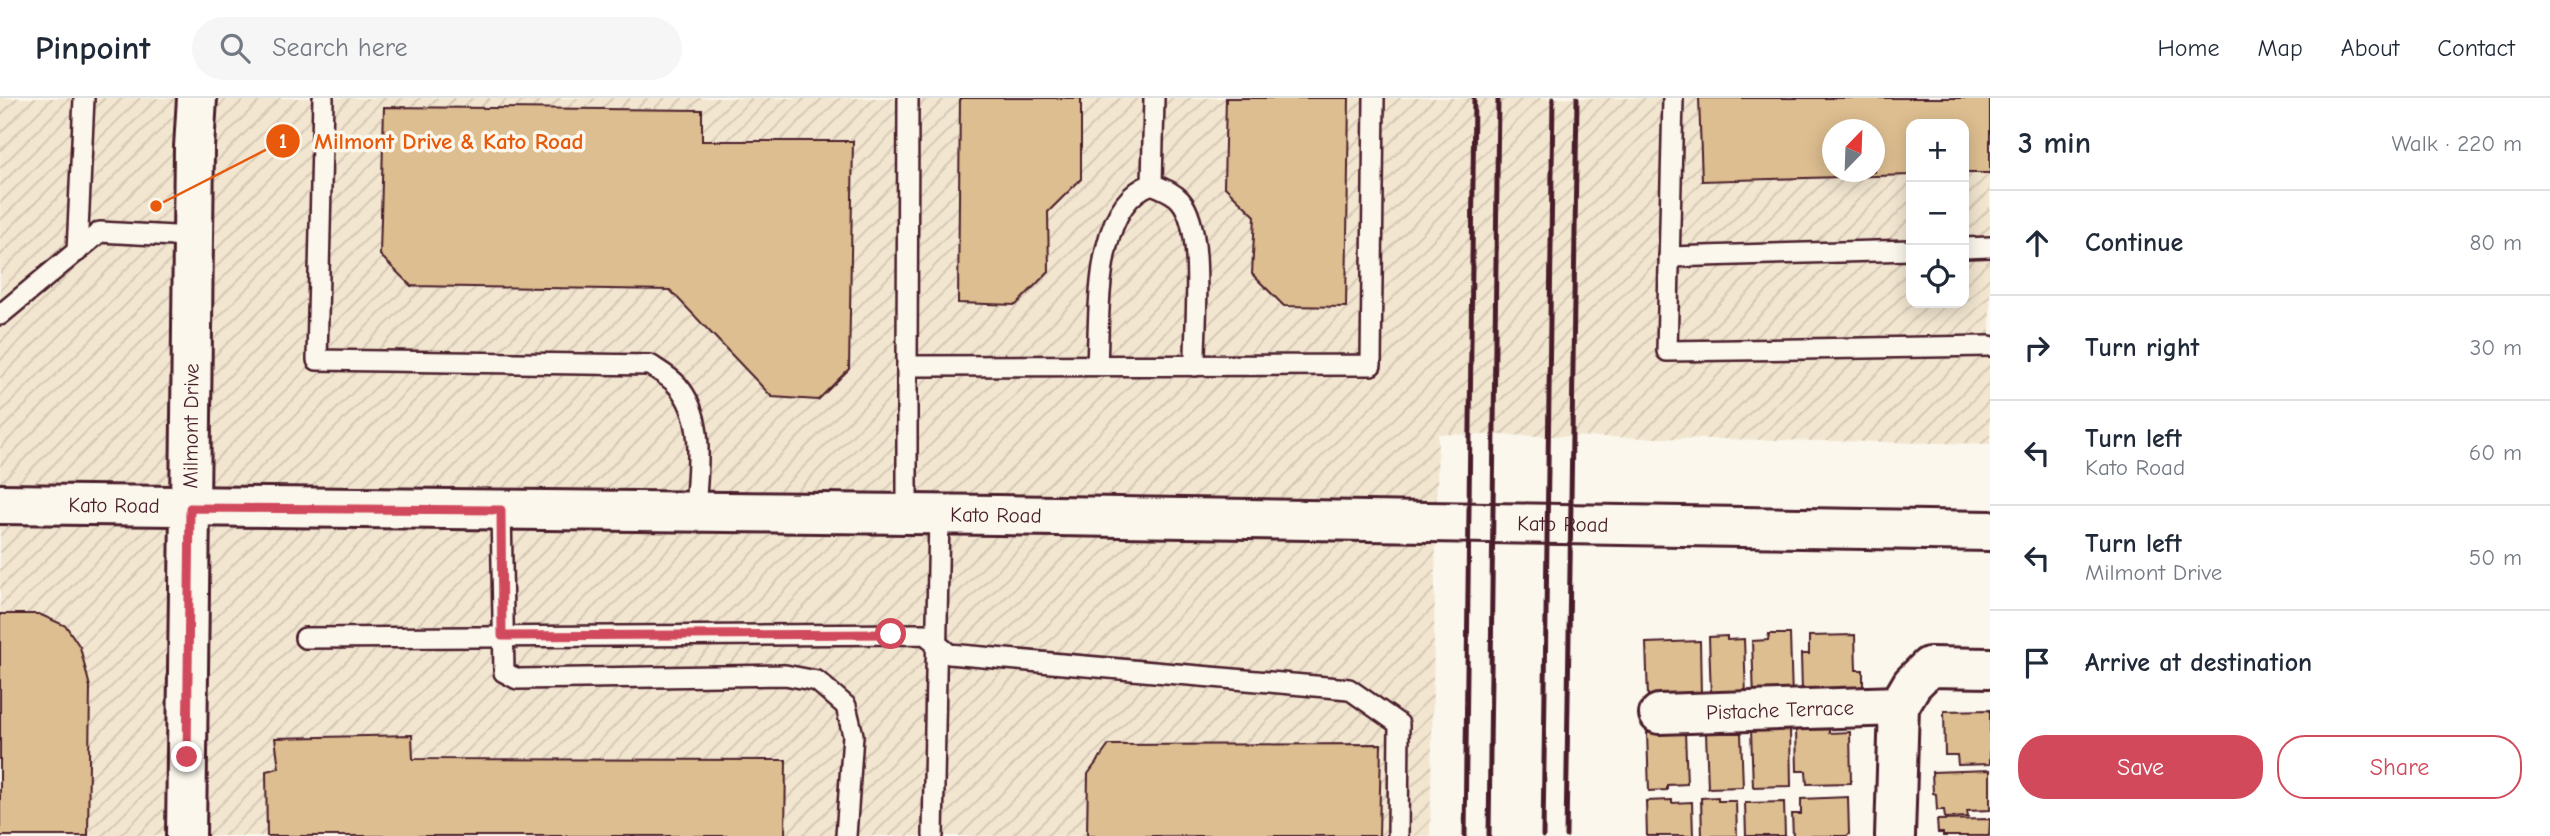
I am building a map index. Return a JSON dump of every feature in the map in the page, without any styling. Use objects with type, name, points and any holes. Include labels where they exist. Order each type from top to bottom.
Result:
[{"type":"street","name":"Milmont Drive","points":[[186,836],[197,98]]},
{"type":"street","name":"Kato Road","points":[[0,504],[923,514],[1990,531]]},
{"type":"street","points":[[1895,836],[1899,706],[1912,684],[1929,667],[1990,668]]},
{"type":"street","name":"Pistache Terrace","points":[[1659,714],[1899,706]]},
{"type":"lane","points":[[77,251],[84,98]]},
{"type":"lane","points":[[323,98],[317,360],[650,365],[676,384],[688,402],[699,439],[695,512]]},
{"type":"lane","points":[[908,98],[907,366],[936,643],[933,836]]},
{"type":"lane","points":[[1152,184],[1154,98]]},
{"type":"lane","points":[[907,366],[1371,365],[1374,98]]},
{"type":"lane","points":[[1673,98],[1667,351],[1990,346]]},
{"type":"lane","points":[[1097,365],[1108,240],[1119,212],[1130,197],[1141,188],[1152,184],[1171,192],[1182,202],[1192,225],[1196,247],[1195,366]]},
{"type":"lane","points":[[0,315],[100,232],[193,237]]},
{"type":"lane","points":[[1969,248],[1990,247]]},
{"type":"lane","points":[[1669,257],[1906,250]]},
{"type":"lane","points":[[501,510],[504,672],[517,679],[785,675],[817,681],[846,706],[853,735],[846,836]]},
{"type":"lane","points":[[305,638],[925,634],[949,653],[1349,689],[1399,724],[1398,836]]},
{"type":"shaded area","points":[[0,98],[1990,98],[1990,444],[1438,434],[1430,836],[0,836]]},
{"type":"building","points":[[960,98],[1081,98],[1081,179],[1048,212],[1049,271],[1016,305],[958,303]]},
{"type":"building","points":[[1226,98],[1349,98],[1346,307],[1284,306],[1252,274],[1255,216],[1224,186]]},
{"type":"building","points":[[1699,98],[1990,98],[1990,173],[1969,173],[1969,119],[1906,119],[1906,175],[1885,176],[1885,119],[1822,119],[1822,178],[1702,181]]},
{"type":"building","points":[[384,107],[702,110],[702,141],[853,141],[849,369],[818,400],[772,397],[670,290],[411,286],[380,255]]},
{"type":"building","points":[[0,614],[39,614],[66,626],[80,647],[90,687],[88,836],[0,836]]},
{"type":"building","points":[[1769,634],[1790,634],[1792,698],[1754,699],[1752,641],[1768,640]]},
{"type":"building","points":[[1855,635],[1856,670],[1863,670],[1863,690],[1802,692],[1801,654],[1809,654],[1809,636]]},
{"type":"building","points":[[1727,636],[1727,640],[1744,639],[1746,696],[1711,697],[1709,637]]},
{"type":"building","points":[[1700,641],[1701,696],[1648,697],[1646,643]]},
{"type":"building","points":[[1990,710],[1990,764],[1958,765],[1957,755],[1945,755],[1944,711]]},
{"type":"building","points":[[1790,729],[1791,786],[1753,787],[1751,730]]},
{"type":"building","points":[[1829,729],[1829,733],[1850,732],[1851,783],[1807,784],[1806,771],[1797,771],[1796,730]]},
{"type":"building","points":[[1685,732],[1687,784],[1667,785],[1667,790],[1649,791],[1647,733]]},
{"type":"building","points":[[1706,733],[1741,733],[1743,787],[1708,788]]},
{"type":"building","points":[[412,735],[413,759],[786,760],[785,836],[267,836],[266,771],[279,768],[275,738]]},
{"type":"building","points":[[1381,744],[1379,836],[1087,836],[1088,774],[1109,745]]},
{"type":"building","points":[[1990,770],[1990,810],[1967,811],[1968,817],[1945,818],[1944,810],[1937,810],[1932,772]]},
{"type":"building","points":[[1718,797],[1718,801],[1736,801],[1737,836],[1702,836],[1701,798]]},
{"type":"building","points":[[1848,797],[1847,836],[1793,836],[1792,814],[1801,814],[1801,799]]},
{"type":"building","points":[[1672,800],[1672,803],[1692,802],[1693,836],[1647,836],[1646,801]]},
{"type":"building","points":[[1784,802],[1785,836],[1746,836],[1745,803]]},
{"type":"building","points":[[1990,819],[1989,836],[1943,836],[1943,833],[1938,833],[1937,820]]},
{"type":"railway","points":[[1465,836],[1474,98]]},
{"type":"railway","points":[[1489,836],[1498,98]]},
{"type":"railway","points":[[1543,836],[1553,98]]},
{"type":"railway","points":[[1566,836],[1577,98]]},
{"type":"place","name":"Milmont Drive & Kato Road","points":[[156,206]]},
{"type":"route","points":[[187,757],[190,508],[501,510],[502,636],[891,634]]}]
